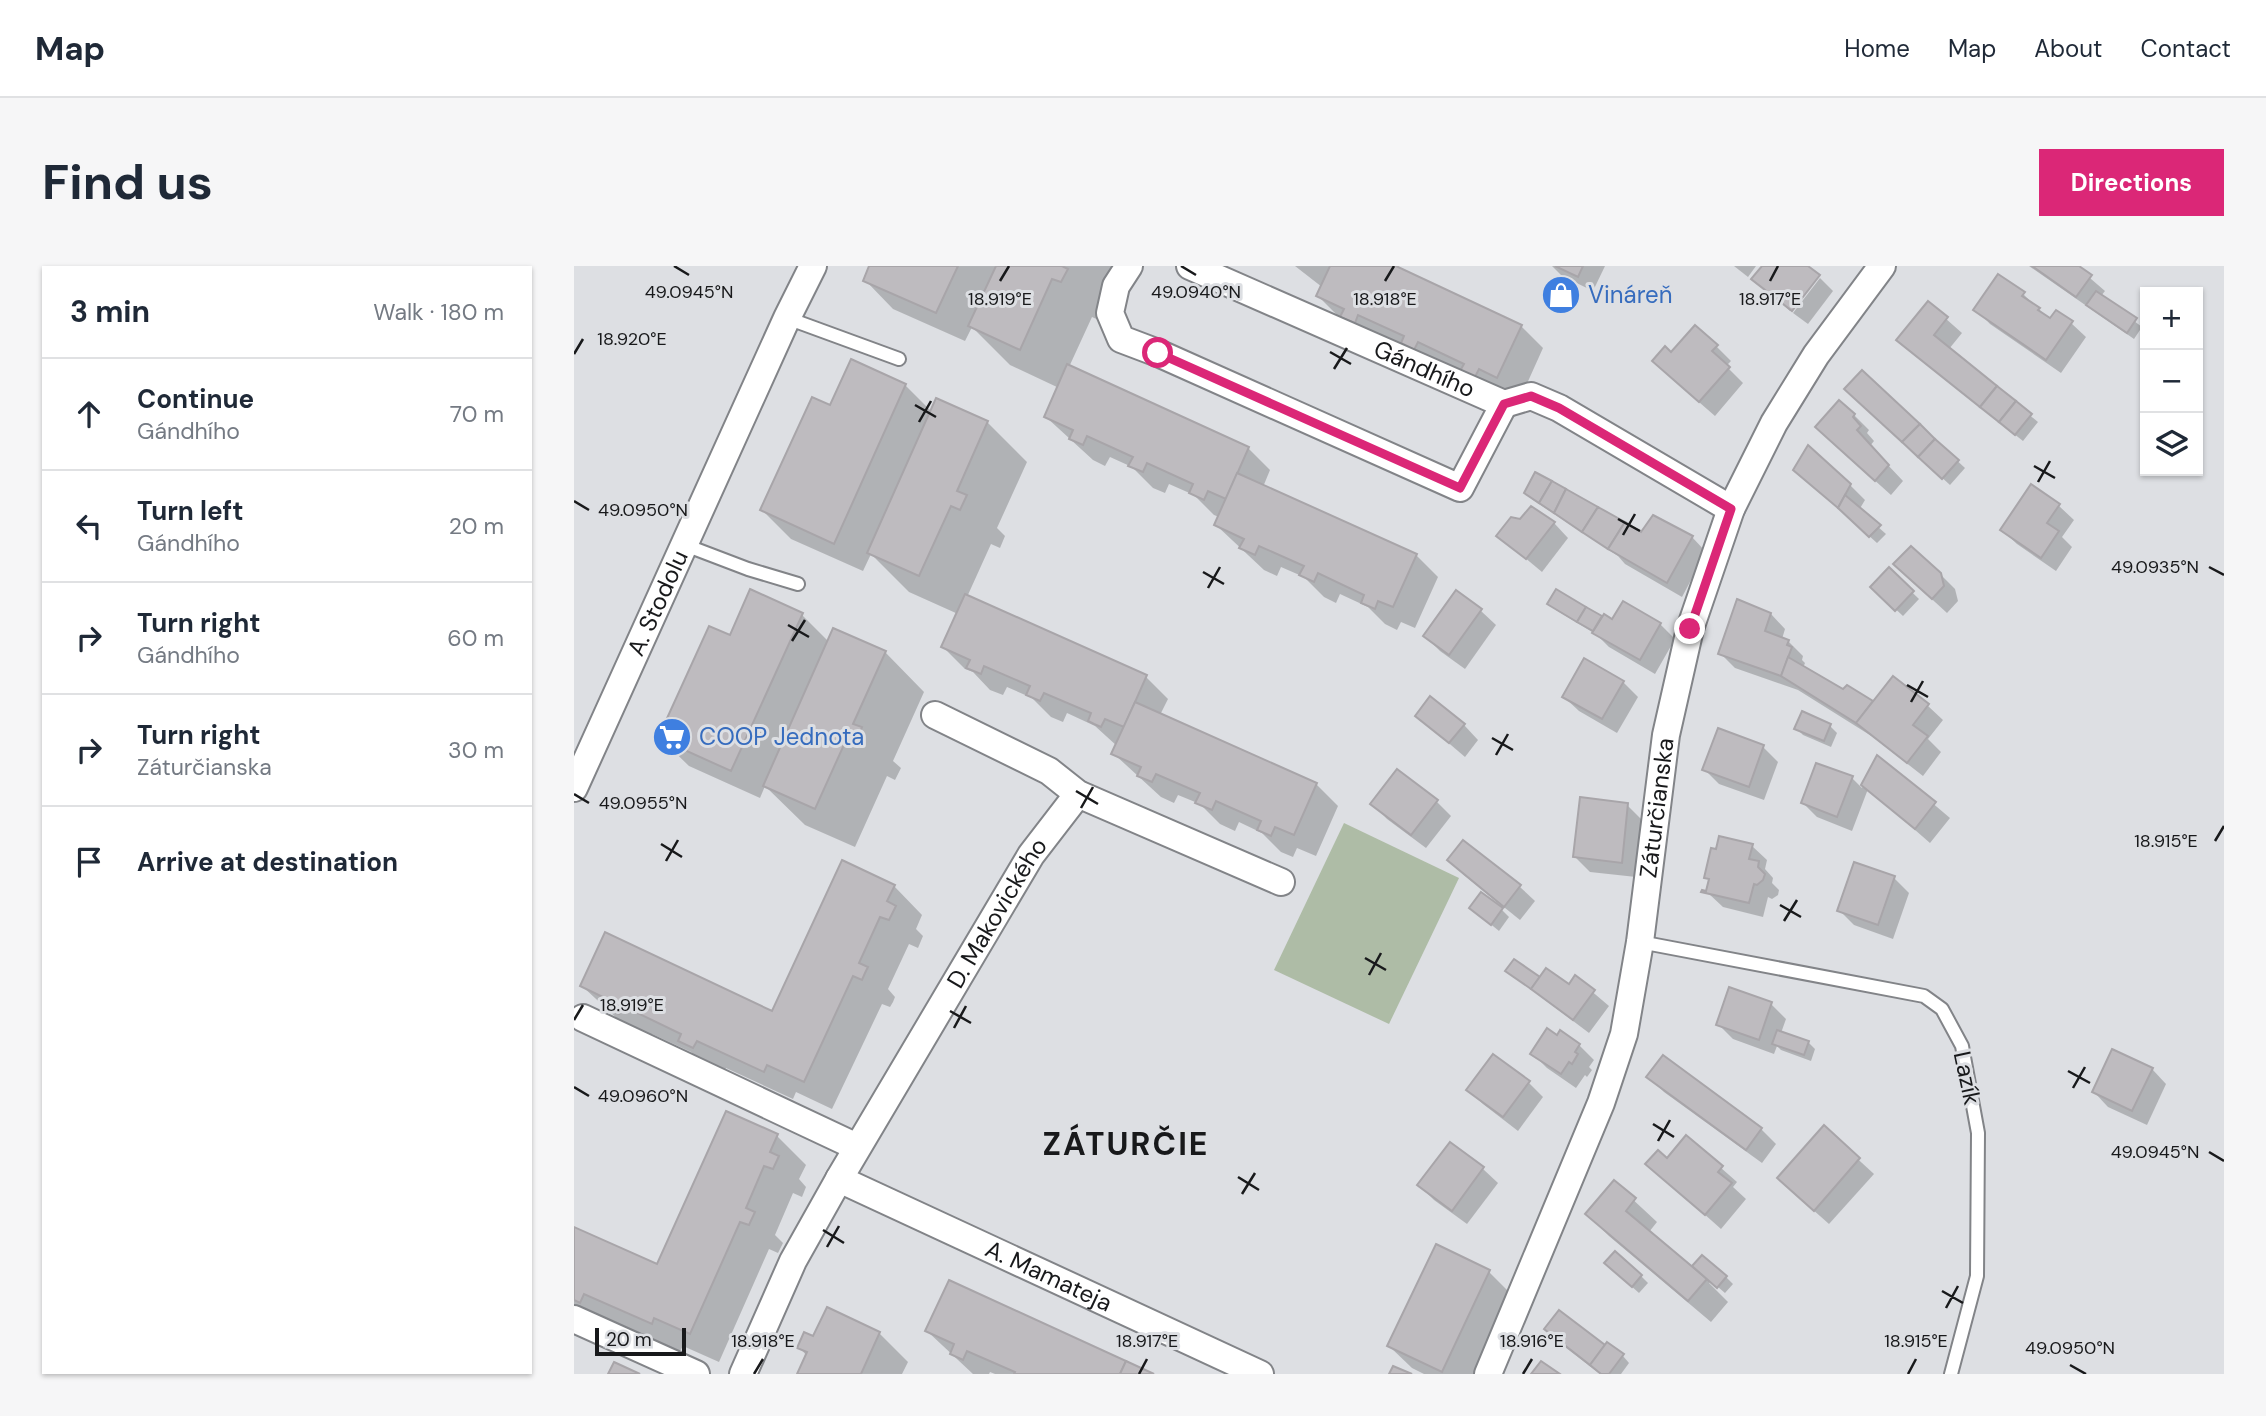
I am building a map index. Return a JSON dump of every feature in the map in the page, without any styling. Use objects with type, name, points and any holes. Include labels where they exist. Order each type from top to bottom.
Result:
[{"type":"street","name":"A. Stodolu","points":[[574,788],[813,266]]},
{"type":"street","name":"Gándhího","points":[[1129,266],[1116,286],[1110,313],[1121,339],[1460,488],[1504,404]]},
{"type":"street","name":"Gándhího","points":[[1190,266],[1504,404],[1531,396],[1559,408],[1731,509]]},
{"type":"street","name":"Záturčianska","points":[[1488,1374],[1601,1103],[1625,1034],[1640,942],[1666,735],[1690,629],[1731,509],[1774,423],[1816,355],[1882,266]]},
{"type":"street","points":[[935,715],[1049,771],[1078,794],[1281,882]]},
{"type":"street","name":"D. Makovického","points":[[743,1374],[793,1261],[839,1179],[1031,855],[1078,794]]},
{"type":"street","points":[[583,1018],[858,1147]]},
{"type":"street","name":"A. Mamateja","points":[[839,1179],[1260,1374]]},
{"type":"street","points":[[574,1320],[696,1374]]},
{"type":"lane","points":[[787,318],[899,359]]},
{"type":"lane","points":[[685,545],[748,569],[798,584]]},
{"type":"lane","name":"Lazík","points":[[1640,942],[1924,996],[1942,1009],[1962,1046],[1978,1133],[1977,1276],[1951,1374]]},
{"type":"green space","points":[[1344,823],[1459,878],[1389,1024],[1274,970]]},
{"type":"building","points":[[869,266],[958,266],[936,313],[863,281]]},
{"type":"building","points":[[996,266],[1062,266],[1068,269],[1061,282],[1052,279],[1020,350],[968,326]]},
{"type":"building","points":[[1330,266],[1396,266],[1522,325],[1497,378],[1479,369],[1475,377],[1460,371],[1464,364],[1418,342],[1414,350],[1401,343],[1404,336],[1358,315],[1355,323],[1340,317],[1344,309],[1316,296]]},
{"type":"building","points":[[1555,266],[1583,266],[1578,277]]},
{"type":"building","points":[[1762,266],[1808,266],[1820,275],[1792,311],[1751,279]]},
{"type":"building","points":[[2032,266],[2079,266],[2092,275],[2076,297]]},
{"type":"building","points":[[1998,274],[2025,292],[2022,296],[2050,318],[2056,310],[2073,321],[2046,360],[1973,310]]},
{"type":"building","points":[[2096,291],[2137,318],[2127,333],[2086,305]]},
{"type":"building","points":[[1928,301],[1948,317],[1934,335],[1997,386],[1980,407],[1896,340]]},
{"type":"building","points":[[1695,325],[1718,345],[1712,351],[1730,367],[1699,402],[1652,361],[1665,346],[1671,352]]},
{"type":"building","points":[[851,359],[906,384],[834,544],[760,510],[812,397],[830,405]]},
{"type":"building","points":[[1067,364],[1249,447],[1226,499],[1208,491],[1204,500],[1189,493],[1193,484],[1147,463],[1143,472],[1128,466],[1133,457],[1087,436],[1083,445],[1069,439],[1073,430],[1044,417]]},
{"type":"building","points":[[1862,370],[1920,424],[1902,442],[1844,389]]},
{"type":"building","points":[[1997,386],[2016,401],[1999,422],[1980,407]]},
{"type":"building","points":[[936,398],[988,421],[957,491],[967,495],[960,510],[951,506],[919,576],[867,553]]},
{"type":"building","points":[[1839,400],[1855,414],[1853,417],[1861,426],[1857,430],[1889,465],[1875,481],[1815,427]]},
{"type":"building","points":[[2016,401],[2032,414],[2015,435],[1999,422]]},
{"type":"building","points":[[1920,424],[1935,439],[1918,457],[1902,442]]},
{"type":"building","points":[[1935,439],[1959,460],[1942,479],[1918,457]]},
{"type":"building","points":[[1808,445],[1851,484],[1838,508],[1793,470]]},
{"type":"building","points":[[1535,472],[1552,481],[1539,503],[1524,493]]},
{"type":"building","points":[[1237,473],[1417,554],[1393,607],[1378,601],[1375,609],[1361,603],[1364,595],[1318,573],[1314,582],[1299,575],[1304,566],[1259,546],[1255,555],[1239,548],[1244,539],[1214,525]]},
{"type":"building","points":[[1552,481],[1566,489],[1554,513],[1539,503]]},
{"type":"building","points":[[2031,484],[2060,504],[2047,523],[2059,531],[2041,558],[2000,530]]},
{"type":"building","points":[[1566,489],[1598,507],[1582,532],[1554,513]]},
{"type":"building","points":[[1845,495],[1881,525],[1869,537],[1838,508]]},
{"type":"building","points":[[1531,506],[1555,522],[1526,559],[1496,536],[1511,517],[1520,519]]},
{"type":"building","points":[[1598,507],[1625,522],[1608,549],[1582,532]]},
{"type":"building","points":[[1653,515],[1693,536],[1667,583],[1608,549],[1625,522],[1641,532]]},
{"type":"building","points":[[1911,546],[1941,573],[1944,586],[1932,599],[1893,564]]},
{"type":"building","points":[[1889,567],[1914,591],[1895,611],[1870,587]]},
{"type":"building","points":[[750,589],[803,613],[731,771],[658,738],[709,626],[730,635]]},
{"type":"building","points":[[1556,589],[1586,607],[1577,622],[1547,604]]},
{"type":"building","points":[[1456,590],[1482,609],[1449,655],[1423,636]]},
{"type":"building","points":[[965,594],[1147,675],[1124,727],[1105,719],[1101,727],[1088,721],[1091,713],[1044,693],[1040,701],[1026,695],[1030,686],[984,666],[981,674],[966,668],[970,660],[941,647]]},
{"type":"building","points":[[1737,599],[1771,613],[1765,631],[1789,640],[1787,645],[1792,647],[1781,676],[1718,654]]},
{"type":"building","points":[[1623,601],[1661,623],[1640,660],[1592,633],[1604,614],[1612,619]]},
{"type":"building","points":[[1586,607],[1602,616],[1593,631],[1577,622]]},
{"type":"building","points":[[833,628],[886,651],[853,724],[862,727],[856,742],[847,738],[815,809],[763,786]]},
{"type":"building","points":[[1788,657],[1843,689],[1847,685],[1873,701],[1856,723],[1781,676]]},
{"type":"building","points":[[1584,658],[1624,681],[1602,719],[1562,697]]},
{"type":"building","points":[[1893,676],[1929,704],[1913,725],[1928,736],[1907,763],[1856,723]]},
{"type":"building","points":[[1430,696],[1465,724],[1449,743],[1415,716]]},
{"type":"building","points":[[1135,702],[1317,783],[1294,835],[1275,827],[1271,836],[1257,830],[1261,821],[1216,801],[1212,810],[1195,803],[1200,793],[1156,774],[1152,782],[1137,776],[1141,767],[1111,754]]},
{"type":"building","points":[[1802,711],[1831,724],[1824,741],[1794,729]]},
{"type":"building","points":[[1718,728],[1764,745],[1749,787],[1702,770]]},
{"type":"building","points":[[1877,755],[1936,802],[1915,829],[1861,785]]},
{"type":"building","points":[[1816,763],[1853,776],[1837,817],[1801,803]]},
{"type":"building","points":[[1397,769],[1438,800],[1411,835],[1370,804]]},
{"type":"building","points":[[1580,797],[1628,803],[1622,863],[1573,857]]},
{"type":"building","points":[[1719,836],[1753,844],[1749,859],[1759,861],[1758,867],[1765,874],[1763,880],[1757,885],[1754,884],[1749,903],[1701,892],[1706,891],[1709,879],[1704,878],[1711,848],[1716,849]]},
{"type":"building","points":[[1463,840],[1521,885],[1504,907],[1447,860]]},
{"type":"building","points":[[842,860],[895,885],[887,901],[896,906],[889,920],[880,917],[859,963],[868,967],[862,980],[853,976],[804,1082],[767,1065],[764,1072],[697,1041],[693,1048],[678,1041],[681,1034],[623,1006],[619,1014],[605,1008],[609,1000],[580,986],[605,932],[772,1011]]},
{"type":"building","points":[[1854,862],[1895,876],[1878,925],[1837,911]]},
{"type":"building","points":[[1481,892],[1503,908],[1491,925],[1469,908]]},
{"type":"building","points":[[1514,959],[1540,977],[1531,989],[1505,971]]},
{"type":"building","points":[[1546,968],[1569,984],[1575,975],[1595,990],[1573,1020],[1531,989]]},
{"type":"building","points":[[1729,987],[1772,1002],[1759,1040],[1716,1025]]},
{"type":"building","points":[[1547,1028],[1557,1035],[1560,1030],[1580,1044],[1572,1064],[1569,1062],[1561,1074],[1530,1054]]},
{"type":"building","points":[[1777,1030],[1809,1041],[1804,1055],[1772,1044]]},
{"type":"building","points":[[2112,1049],[2153,1068],[2132,1111],[2092,1092]]},
{"type":"building","points":[[1493,1054],[1530,1081],[1503,1117],[1466,1090]]},
{"type":"building","points":[[1663,1055],[1762,1128],[1746,1150],[1646,1077]]},
{"type":"building","points":[[726,1111],[778,1134],[770,1152],[779,1156],[773,1169],[764,1166],[746,1208],[755,1212],[749,1225],[740,1222],[690,1334],[654,1318],[652,1324],[584,1294],[580,1303],[574,1300],[574,1227],[657,1264]]},
{"type":"building","points":[[1824,1125],[1860,1158],[1814,1211],[1777,1178]]},
{"type":"building","points":[[1686,1135],[1723,1166],[1718,1172],[1732,1183],[1705,1215],[1645,1164],[1658,1150],[1667,1158]]},
{"type":"building","points":[[1450,1142],[1484,1167],[1452,1211],[1417,1185]]},
{"type":"building","points":[[1614,1180],[1636,1198],[1626,1211],[1707,1279],[1688,1301],[1585,1214]]},
{"type":"building","points":[[1436,1244],[1490,1270],[1442,1372],[1387,1346]]},
{"type":"building","points":[[1615,1251],[1642,1275],[1632,1287],[1604,1263]]},
{"type":"building","points":[[1702,1255],[1727,1276],[1717,1288],[1692,1266]]},
{"type":"building","points":[[949,1280],[1126,1361],[1120,1374],[1014,1374],[1015,1372],[967,1351],[963,1360],[950,1354],[954,1344],[925,1331]]},
{"type":"building","points":[[827,1307],[880,1332],[861,1374],[797,1374],[807,1352],[797,1348],[804,1332],[813,1336]]},
{"type":"building","points":[[1559,1310],[1605,1345],[1590,1365],[1544,1329]]},
{"type":"building","points":[[1607,1342],[1624,1354],[1609,1374],[1601,1374],[1590,1365]]},
{"type":"building","points":[[1126,1361],[1154,1374],[1120,1374]]},
{"type":"building","points":[[1541,1361],[1560,1374],[1531,1374]]},
{"type":"building","points":[[614,1362],[640,1374],[608,1374]]},
{"type":"building","points":[[1393,1366],[1412,1374],[1389,1374]]},
{"type":"place","name":"Vináreň","points":[[1561,295]]},
{"type":"place","name":"COOP Jednota","points":[[672,737]]},
{"type":"district","name":"ZÁTURČIE","points":[[1126,1144]]},
{"type":"route","points":[[1158,353],[1460,488],[1504,404],[1531,396],[1559,408],[1731,509],[1690,629]]}]
